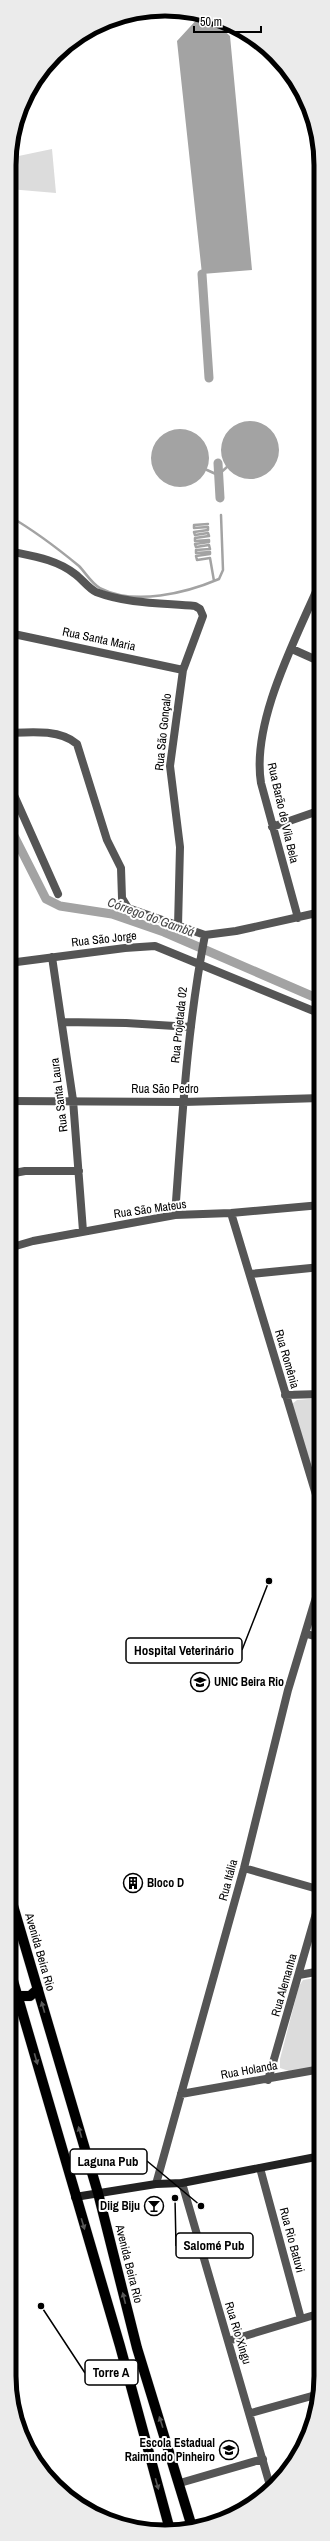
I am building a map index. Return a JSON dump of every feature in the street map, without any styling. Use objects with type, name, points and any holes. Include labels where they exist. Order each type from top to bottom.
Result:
[{"type":"main road","name":"Avenida Beira Rio","points":[[16,1915],[98,2193],[137,2348],[180,2483],[191,2523]]},
{"type":"main road","points":[[17,1996],[30,1996],[38,1989]]},
{"type":"main road","points":[[16,1992],[120,2346],[169,2525]]},
{"type":"main road","points":[[75,2197],[156,2184],[182,2183],[314,2157]]},
{"type":"main road","points":[[120,2346],[125,2342],[128,2342],[137,2348]]},
{"type":"street","name":"Rua São Gonçalo","points":[[16,553],[50,560],[74,573],[93,591],[110,597],[133,602],[195,606],[200,609],[203,616],[183,670],[170,766],[180,847],[178,926]]},
{"type":"street","name":"Rua Barão de Vila Bela","points":[[298,918],[272,827],[258,765],[259,747],[268,709],[314,597]]},
{"type":"street","name":"Rua Santa Maria","points":[[16,634],[183,670]]},
{"type":"street","points":[[292,649],[314,659]]},
{"type":"street","points":[[16,733],[48,733],[63,736],[77,744],[107,840],[121,868],[124,903],[130,909],[205,937],[314,914]]},
{"type":"street","points":[[16,800],[58,894]]},
{"type":"street","points":[[272,827],[314,812]]},
{"type":"street","name":"Rua Projetada 02","points":[[175,1215],[183,1102],[199,961],[205,937]]},
{"type":"street","name":"Rua São Jorge","points":[[16,962],[124,948],[155,946],[199,961],[314,1011]]},
{"type":"street","name":"Rua Santa Laura","points":[[52,957],[72,1100],[83,1231]]},
{"type":"street","points":[[62,1022],[126,1023],[191,1028]]},
{"type":"street","name":"Rua São Pedro","points":[[16,1101],[72,1100],[183,1102],[314,1098]]},
{"type":"street","points":[[16,1173],[25,1171],[79,1171]]},
{"type":"street","name":"Rua São Mateus","points":[[16,1246],[83,1231],[175,1215],[231,1213],[314,1206]]},
{"type":"street","name":"Rua Romênia","points":[[231,1213],[314,1488]]},
{"type":"street","points":[[250,1274],[314,1268]]},
{"type":"street","points":[[285,1395],[314,1394]]},
{"type":"street","name":"Rua Itália","points":[[156,2184],[244,1868],[288,1690],[307,1634],[314,1608]]},
{"type":"street","points":[[307,1634],[314,1636]]},
{"type":"street","points":[[244,1868],[314,1888]]},
{"type":"street","name":"Rua Alemanha","points":[[268,2080],[314,1921]]},
{"type":"street","points":[[299,1975],[314,1972]]},
{"type":"street","name":"Rua Holanda","points":[[181,2094],[268,2080],[314,2070]]},
{"type":"street","name":"Rua Rio Batuvi","points":[[260,2168],[301,2319]]},
{"type":"street","name":"Rua Rio Xingu","points":[[182,2183],[269,2482]]},
{"type":"street","points":[[228,2340],[314,2315]]},
{"type":"street","points":[[250,2414],[313,2396]]},
{"type":"street","points":[[180,2483],[263,2459]]},
{"type":"shaded area","points":[[197,20],[219,26],[230,36],[252,270],[202,274],[177,41]]},
{"type":"shaded area","points":[[52,149],[56,193],[16,190],[16,157]]},
{"type":"shaded area","points":[[244,421],[256,421],[271,429],[279,444],[279,456],[271,471],[256,479],[244,479],[229,471],[221,456],[221,444],[229,429]]},
{"type":"shaded area","points":[[174,429],[186,429],[201,437],[209,452],[209,464],[201,479],[186,487],[174,487],[159,479],[151,464],[151,452],[159,437]]},
{"type":"shaded area","points":[[314,1399],[314,1475],[292,1404],[297,1400]]},
{"type":"shaded area","points":[[314,1978],[314,2067],[292,2072],[280,2068],[280,2059],[299,1986],[303,1980]]},
{"type":"waterway","points":[[202,274],[209,378]]},
{"type":"waterway","points":[[218,463],[220,498]]},
{"type":"waterway","points":[[207,470],[218,475],[227,467]]},
{"type":"waterway","points":[[16,520],[37,533],[62,552],[79,566],[91,581],[100,588],[114,593],[144,597],[176,593],[219,579],[223,570],[221,515]]},
{"type":"waterway","points":[[208,524],[194,525],[194,528],[208,527],[208,530],[194,532],[195,535],[208,533],[209,536],[195,538],[195,541],[209,540],[209,542],[195,544],[196,547],[209,545],[210,549],[196,550],[196,553],[210,552],[210,554],[196,556],[197,560],[210,558],[214,581]]},
{"type":"waterway","name":"Córrego do Gambá","points":[[16,840],[46,899],[60,906],[112,914],[164,932],[314,997]]},
{"type":"place","name":"Hospital Veterinário","points":[[269,1581]]},
{"type":"place","name":"UNIC Beira Rio","points":[[200,1682]]},
{"type":"place","name":"Bloco D","points":[[133,1883]]},
{"type":"place","name":"Salomé Pub","points":[[175,2198]]},
{"type":"place","name":"Diig Biju","points":[[154,2206]]},
{"type":"place","name":"Laguna Pub","points":[[201,2206]]},
{"type":"place","name":"Torre A","points":[[41,2306]]},
{"type":"place","name":"Escola Estadual Raimundo Pinheiro","points":[[229,2450]]}]
